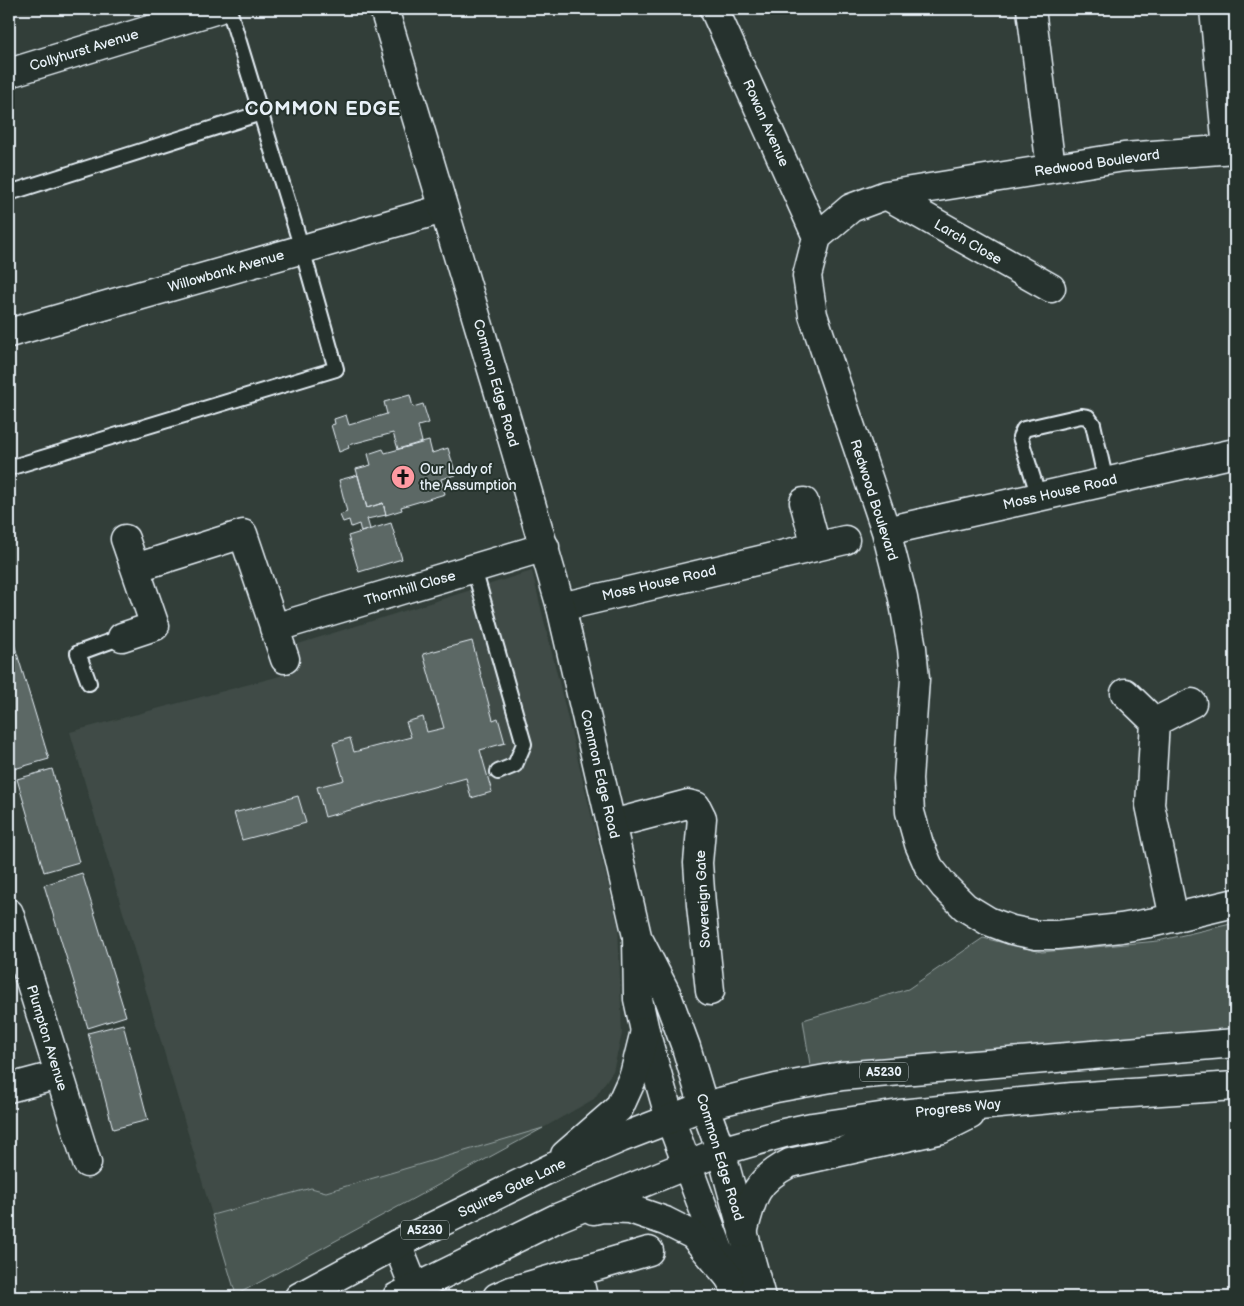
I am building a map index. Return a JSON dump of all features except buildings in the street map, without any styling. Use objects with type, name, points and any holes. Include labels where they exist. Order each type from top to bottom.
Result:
[{"type":"street","name":"Collyhurst Avenue","points":[[9,74],[218,9]]},
{"type":"street","name":"Common Edge Road","points":[[384,9],[545,547],[561,607],[637,936],[638,999],[645,1032],[670,1119],[735,1287]]},
{"type":"street","name":"Rowan Avenue","points":[[714,9],[817,237]]},
{"type":"street","points":[[1031,9],[1051,168]]},
{"type":"street","points":[[1214,9],[1231,149]]},
{"type":"street","name":"Redwood Boulevard","points":[[1231,149],[1124,157],[886,195],[851,208],[817,237],[807,276],[812,315],[886,531],[903,598],[912,648],[914,679],[908,779],[910,812],[919,844],[929,867],[944,886],[965,907],[988,920],[1012,930],[1036,935],[1057,935],[1121,928],[1174,918],[1235,903]]},
{"type":"street","name":"Larch Close","points":[[886,195],[1051,288]]},
{"type":"street","name":"Willowbank Avenue","points":[[9,333],[443,209]]},
{"type":"street","name":"Moss House Road","points":[[886,531],[1235,453]]},
{"type":"street","points":[[804,502],[816,546]]},
{"type":"street","points":[[135,568],[243,534],[285,659]]},
{"type":"street","points":[[122,637],[155,626],[125,539]]},
{"type":"street","name":"Moss House Road","points":[[561,607],[845,540]]},
{"type":"street","name":"Thornhill Close","points":[[274,628],[545,547]]},
{"type":"street","points":[[1124,693],[1156,722]]},
{"type":"street","points":[[1156,722],[1192,703]]},
{"type":"street","points":[[1156,722],[1150,805],[1174,918]]},
{"type":"street","name":"Sovereign Gate","points":[[612,824],[688,804],[696,806],[700,812],[702,818],[698,863],[710,991]]},
{"type":"street","name":"Plumpton Avenue","points":[[9,913],[87,1163]]},
{"type":"street","name":"Common Edge Road","points":[[637,936],[666,993],[686,1047],[704,1106],[721,1151],[761,1297]]},
{"type":"street","points":[[553,1167],[619,1108],[634,1076],[645,1032]]},
{"type":"street","name":"A5230","points":[[704,1106],[776,1088],[842,1076],[1235,1043]]},
{"type":"street","points":[[9,1088],[58,1075]]},
{"type":"street","name":"Progress Way","points":[[687,1164],[721,1151],[784,1133],[900,1114],[1072,1097],[1235,1086]]},
{"type":"street","points":[[743,1233],[752,1199],[761,1185],[774,1172],[790,1163],[942,1129],[990,1105]]},
{"type":"street","name":"Squires Gate Lane","points":[[299,1297],[397,1244],[553,1167],[704,1106]]},
{"type":"street","points":[[397,1244],[410,1294],[557,1218],[687,1164]]},
{"type":"street","points":[[557,1218],[602,1208],[630,1209],[665,1221],[693,1235],[735,1287]]},
{"type":"street","points":[[497,1297],[511,1291],[580,1284],[649,1251]]},
{"type":"lane","points":[[9,468],[336,370],[230,9]]},
{"type":"lane","points":[[9,194],[261,113]]},
{"type":"lane","points":[[1039,497],[1020,437],[1024,430],[1081,416],[1088,417],[1093,424],[1106,482]]},
{"type":"lane","points":[[474,569],[524,744],[515,765],[498,772]]},
{"type":"lane","points":[[89,683],[78,653],[122,637]]},
{"type":"shaded area","points":[[532,571],[618,925],[622,1034],[613,1071],[594,1099],[543,1128],[326,1192],[311,1188],[212,1215],[70,732],[280,676],[291,669],[298,644]]},
{"type":"shaded area","points":[[1235,923],[1235,1029],[1067,1045],[898,1057],[811,1071],[803,1020],[908,989],[983,938],[1042,952],[1158,941]]},
{"type":"shaded area","points":[[543,1128],[236,1295],[212,1215],[311,1188],[326,1192]]},
{"type":"place","name":"Our Lady of the Assumption","points":[[403,477]]},
{"type":"district","name":"COMMON EDGE","points":[[323,109]]}]
